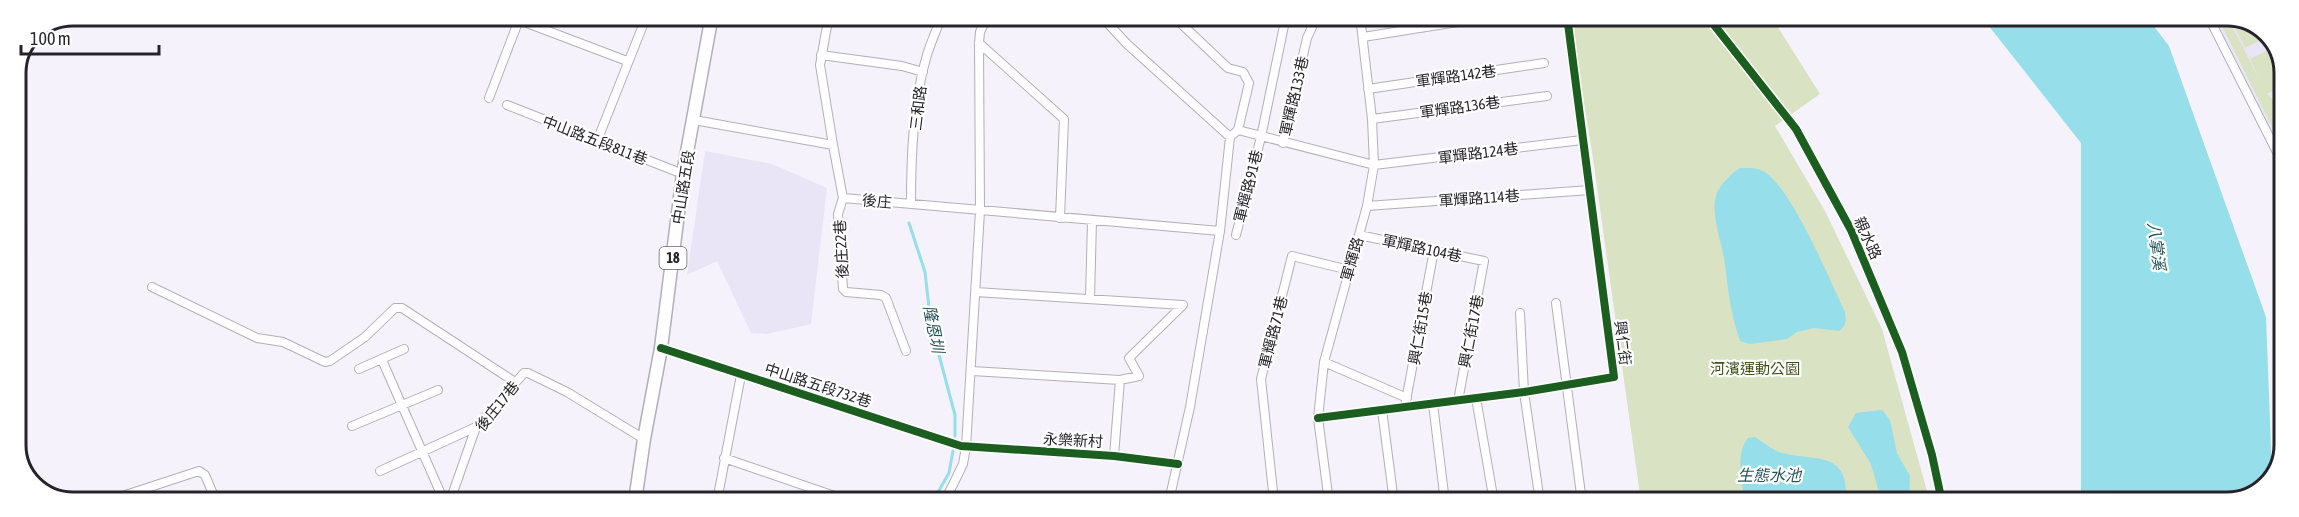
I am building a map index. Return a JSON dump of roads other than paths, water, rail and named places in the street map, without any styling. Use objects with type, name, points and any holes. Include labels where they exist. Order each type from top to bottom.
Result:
[{"type":"main road","name":"中山路五段","points":[[636,492],[661,348],[683,174],[710,26]]},
{"type":"street","points":[[489,98],[517,26]]},
{"type":"street","points":[[539,26],[627,62]]},
{"type":"street","points":[[597,141],[642,26]]},
{"type":"street","name":"後庄22巷","points":[[827,26],[820,65],[843,198],[838,214],[843,289],[846,292],[881,295],[886,298],[906,351]]},
{"type":"street","name":"三和路","points":[[911,204],[918,90],[927,54],[938,26]]},
{"type":"street","points":[[949,492],[963,464],[972,371],[980,211],[979,43],[983,26]]},
{"type":"street","points":[[1110,26],[1127,44],[1230,137]]},
{"type":"street","points":[[1171,492],[1220,231],[1230,137],[1238,130],[1249,83],[1243,72],[1228,68],[1184,26]]},
{"type":"street","name":"軍輝路91巷","points":[[1236,235],[1261,137],[1284,26]]},
{"type":"street","name":"軍輝路133巷","points":[[1283,143],[1307,38],[1312,26]]},
{"type":"street","name":"軍輝路","points":[[1328,492],[1318,418],[1324,362],[1367,206],[1374,165],[1372,119],[1361,26]]},
{"type":"street","points":[[1363,37],[1432,26]]},
{"type":"street","name":"興仁街","points":[[1318,418],[1382,410],[1406,402],[1433,404],[1566,386],[1614,377],[1568,26]]},
{"type":"street","name":"親水路","points":[[1715,26],[1796,129],[1851,230],[1902,352],[1932,455],[1940,492]]},
{"type":"street","points":[[2213,26],[2273,145]]},
{"type":"street","points":[[979,43],[1064,119],[1060,218]]},
{"type":"street","points":[[821,55],[902,66],[923,72]]},
{"type":"street","name":"軍輝路142巷","points":[[1368,89],[1544,63]]},
{"type":"street","name":"軍輝路136巷","points":[[1372,119],[1547,96]]},
{"type":"street","name":"中山路五段811巷","points":[[507,105],[683,174]]},
{"type":"street","points":[[694,120],[833,145]]},
{"type":"street","name":"軍輝路91巷","points":[[1238,130],[1374,165]]},
{"type":"street","name":"軍輝路124巷","points":[[1374,165],[1582,140]]},
{"type":"street","name":"軍輝路114巷","points":[[1367,206],[1590,190]]},
{"type":"street","name":"後庄","points":[[843,198],[911,204]]},
{"type":"street","points":[[911,204],[1220,231]]},
{"type":"street","points":[[1090,299],[1092,220]]},
{"type":"street","name":"軍輝路104巷","points":[[1359,235],[1484,261]]},
{"type":"street","name":"興仁街15巷","points":[[1406,402],[1434,250]]},
{"type":"street","name":"軍輝路71巷","points":[[1273,492],[1261,379],[1292,256],[1349,270]]},
{"type":"street","name":"興仁街17巷","points":[[1458,400],[1484,261]]},
{"type":"street","points":[[152,287],[256,338],[267,342],[283,342],[325,362],[330,361],[365,337],[395,308],[402,308],[515,382]]},
{"type":"street","points":[[972,371],[1120,380],[1139,376],[1129,358],[1183,305],[976,292]]},
{"type":"street","points":[[1556,303],[1581,492]]},
{"type":"street","points":[[1520,313],[1524,392],[1539,492]]},
{"type":"street","name":"中山路五段732巷","points":[[661,348],[966,447]]},
{"type":"street","points":[[359,369],[404,349]]},
{"type":"street","points":[[382,360],[440,492]]},
{"type":"street","points":[[1324,362],[1406,402]]},
{"type":"street","name":"後庄17巷","points":[[448,492],[476,428],[524,373],[567,393],[644,439]]},
{"type":"street","points":[[718,492],[741,375]]},
{"type":"street","name":"永樂新村","points":[[1114,456],[1120,380]]},
{"type":"street","points":[[352,426],[438,390]]},
{"type":"street","points":[[1476,398],[1492,492]]},
{"type":"street","points":[[1433,404],[1444,492]]},
{"type":"street","points":[[1382,410],[1393,492]]},
{"type":"street","points":[[380,471],[476,428]]},
{"type":"street","name":"永樂新村","points":[[966,447],[1114,456],[1178,464]]},
{"type":"street","points":[[724,458],[823,492]]},
{"type":"street","points":[[135,492],[199,471],[205,475],[212,492]]},
{"type":"water","name":"八掌溪","points":[[1989,26],[2154,26],[2169,46],[2266,317],[2271,459],[2262,476],[2248,487],[2227,492],[2081,492],[2081,143]]},
{"type":"water","points":[[1740,168],[1754,168],[1763,171],[1786,195],[1820,258],[1845,312],[1845,323],[1839,331],[1814,328],[1797,332],[1787,339],[1750,344],[1740,341],[1730,303],[1724,256],[1715,217],[1715,199],[1727,178]]},
{"type":"water","points":[[1882,410],[1890,420],[1897,453],[1910,476],[1909,492],[1879,492],[1871,464],[1848,427],[1856,413]]},
{"type":"water","name":"生態水池","points":[[1755,437],[1779,452],[1817,458],[1836,465],[1842,473],[1846,492],[1743,492],[1740,469],[1742,452],[1748,438]]},
{"type":"waterway","name":"隆恩圳","points":[[909,223],[925,272],[931,325],[955,415],[955,436]]},
{"type":"waterway","name":"隆恩圳","points":[[938,492],[949,473],[953,451]]},
{"type":"park label","name":"河濱運動公園","points":[[1755,368]]}]
